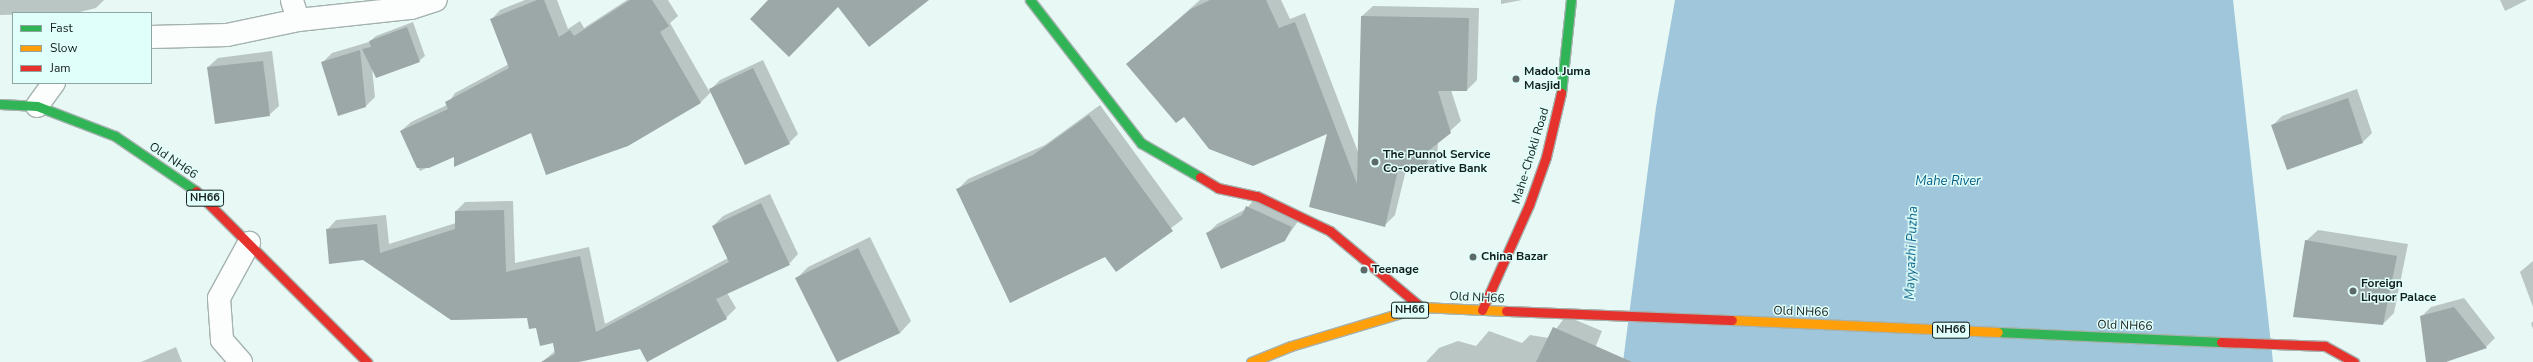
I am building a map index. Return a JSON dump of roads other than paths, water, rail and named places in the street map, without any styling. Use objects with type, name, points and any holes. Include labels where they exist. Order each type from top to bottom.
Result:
[{"type":"main road","points":[[1030,0],[1141,144],[1218,188],[1257,196],[1330,231],[1421,307]]},
{"type":"main road","name":"Mahe-Chokli Road","points":[[1482,310],[1529,205],[1546,157],[1560,102],[1571,0]]},
{"type":"main road","name":"Old NH66","points":[[0,104],[37,106],[115,136],[203,196],[367,362]]},
{"type":"main road","name":"Old NH66","points":[[1251,362],[1291,346],[1421,307],[2325,346],[2354,362]]},
{"type":"street","points":[[152,37],[227,35],[295,10],[411,8],[436,0]]},
{"type":"street","points":[[37,106],[53,84]]},
{"type":"street","points":[[241,362],[222,340],[219,298],[249,243]]},
{"type":"water","name":"Mahe River","points":[[1675,0],[2233,0],[2273,362],[1623,362],[1656,107]]},
{"type":"place","name":"Madol Juma Masjid","points":[[1516,79]]},
{"type":"place","name":"The Punnol Service Co-operative Bank","points":[[1375,162]]},
{"type":"place","name":"China Bazar","points":[[1473,257]]},
{"type":"place","name":"Teenage","points":[[1364,270]]},
{"type":"place","name":"Foreign Liquor Palace","points":[[2353,291]]},
{"type":"water label","name":"Mayyazhi Puzha","points":[[1912,253]]}]
